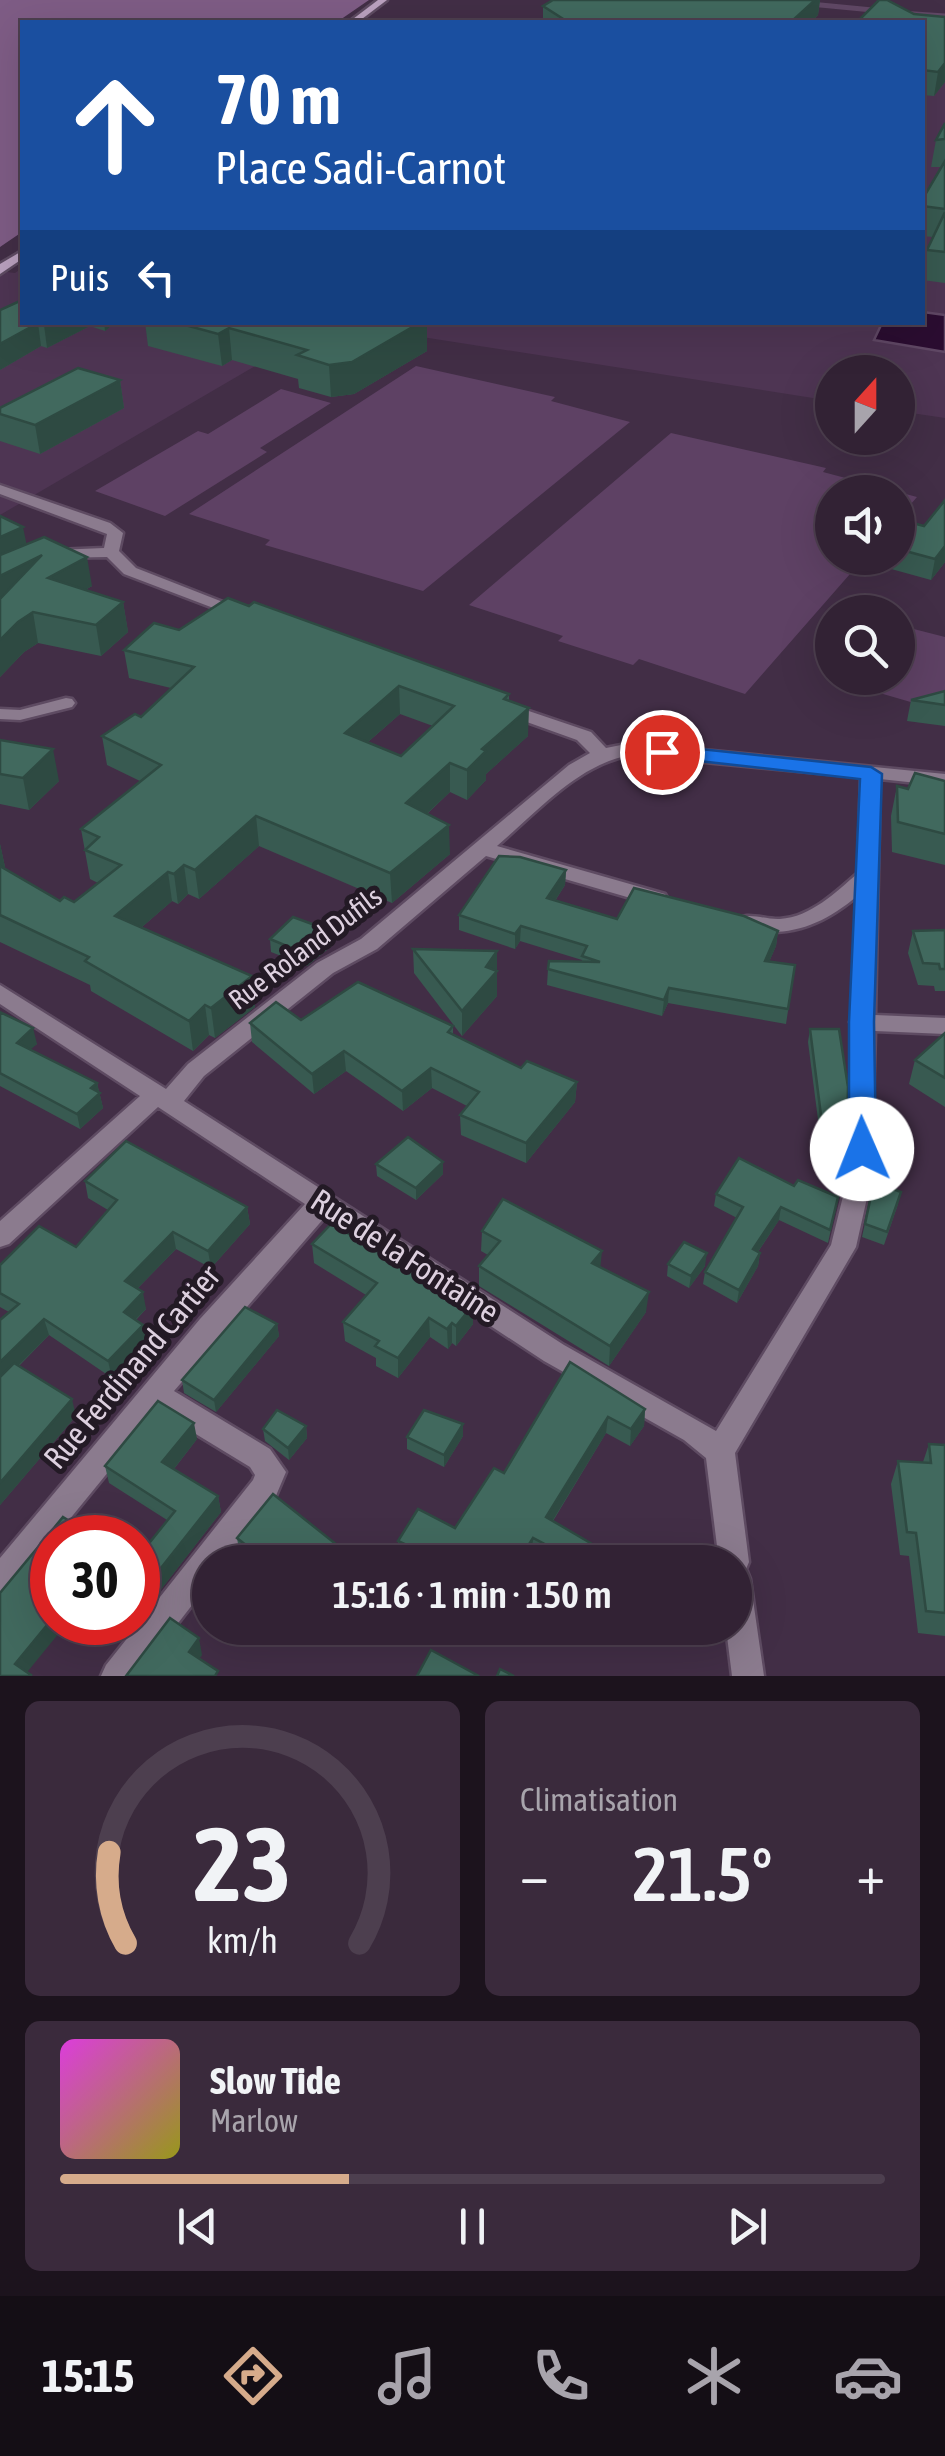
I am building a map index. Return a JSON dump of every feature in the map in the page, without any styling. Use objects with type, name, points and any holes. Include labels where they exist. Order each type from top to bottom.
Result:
[{"type":"street","points":[[356,20],[382,0]]},
{"type":"street","points":[[0,489],[104,526],[114,533],[111,552],[119,564],[154,582],[267,622]]},
{"type":"street","points":[[35,561],[61,554],[111,552]]},
{"type":"street","points":[[0,714],[20,715],[66,703]]},
{"type":"street","points":[[491,703],[584,736],[602,754],[631,749],[945,780]]},
{"type":"street","name":"Rue Roland Dufils","points":[[0,1238],[270,1009],[325,968],[369,944],[576,769],[602,754]]},
{"type":"street","points":[[732,1545],[720,1450],[843,1247],[862,1149],[862,1022],[871,774]]},
{"type":"street","points":[[482,848],[684,906]]},
{"type":"street","points":[[721,916],[766,927],[803,924],[828,911],[869,874]]},
{"type":"street","name":"Rue de la Fontaine","points":[[0,992],[554,1353],[720,1450]]},
{"type":"street","points":[[862,1022],[945,1026]]},
{"type":"street","name":"Rue Ferdinand Cartier","points":[[0,1581],[269,1259],[322,1203]]},
{"type":"street","points":[[117,1676],[252,1504],[271,1472],[260,1458],[154,1394]]},
{"type":"street","points":[[744,1645],[748,1676]]},
{"type":"shaded area","points":[[0,0],[369,0],[340,20],[20,20],[20,233],[0,247]]},
{"type":"shaded area","points":[[925,25],[945,30],[945,418],[915,414],[915,355],[815,355],[815,398],[346,325],[925,325]]},
{"type":"shaded area","points":[[20,269],[20,325],[326,325],[0,515],[0,271],[15,273]]},
{"type":"shaded area","points":[[925,312],[945,315],[945,352],[874,340],[881,325],[925,325]]},
{"type":"shaded area","points":[[416,366],[555,397],[551,401],[630,422],[423,591],[265,545],[270,540],[189,514]]},
{"type":"shaded area","points":[[281,389],[331,403],[260,448],[267,452],[165,516],[95,491],[198,431],[208,434]]},
{"type":"shaded area","points":[[671,433],[826,468],[823,472],[834,475],[815,475],[815,575],[849,575],[832,595],[815,595],[815,614],[745,694],[639,659],[633,665],[558,641],[563,636],[469,605]]},
{"type":"shaded area","points":[[915,629],[945,637],[945,712],[887,695],[915,695]]},
{"type":"building","points":[[553,0],[815,0],[793,20],[565,20],[543,6]]},
{"type":"building","points":[[879,0],[914,14],[945,17],[945,63],[938,72],[925,70],[925,20],[859,20]]},
{"type":"building","points":[[945,123],[945,139],[936,140]]},
{"type":"building","points":[[945,161],[945,209],[925,206],[925,195]]},
{"type":"building","points":[[945,212],[945,252],[927,250]]},
{"type":"building","points":[[20,301],[20,325],[34,325],[0,344],[0,310]]},
{"type":"building","points":[[185,325],[416,325],[352,362],[329,365],[297,355],[307,350],[229,328],[218,334]]},
{"type":"building","points":[[78,368],[120,380],[35,425],[0,414],[0,408]]},
{"type":"building","points":[[945,500],[945,546],[935,559],[915,554],[915,524],[924,526]]},
{"type":"building","points":[[0,516],[23,527],[0,537]]},
{"type":"building","points":[[44,537],[87,557],[48,578],[123,602],[96,625],[33,612],[0,640],[0,599],[42,555],[0,576],[0,555]]},
{"type":"building","points":[[228,598],[249,606],[254,602],[509,694],[504,699],[529,708],[482,749],[486,751],[467,770],[450,763],[406,803],[449,825],[390,873],[256,816],[195,870],[184,865],[174,874],[168,872],[115,916],[252,976],[211,1008],[205,1005],[189,1021],[85,961],[89,957],[0,915],[0,866],[60,901],[64,897],[74,902],[121,865],[85,850],[99,837],[81,829],[161,765],[102,736],[135,714],[141,717],[194,667],[124,650],[154,623],[179,630]],"holes":[[[399,686],[454,706],[401,756],[345,733]]]},
{"type":"building","points":[[945,691],[945,705],[911,700]]},
{"type":"building","points":[[0,740],[53,749],[23,778],[0,774]]},
{"type":"building","points":[[915,773],[945,781],[945,834],[898,822],[897,786],[908,789]]},
{"type":"building","points":[[499,856],[520,857],[566,870],[547,898],[617,919],[634,888],[744,916],[778,931],[765,961],[795,965],[788,1009],[669,988],[664,1000],[548,969],[549,961],[600,962],[582,956],[587,946],[521,926],[515,934],[459,915]]},
{"type":"building","points":[[293,917],[334,932],[306,954],[270,939]]},
{"type":"building","points":[[945,930],[945,969],[940,969],[939,964],[923,963],[913,931]]},
{"type":"building","points":[[413,949],[497,951],[486,967],[497,971],[462,1011]]},
{"type":"building","points":[[358,982],[453,1026],[448,1032],[521,1068],[527,1061],[577,1082],[526,1143],[460,1115],[479,1092],[431,1068],[402,1091],[344,1051],[312,1074],[250,1023],[276,1002],[301,1020]]},
{"type":"building","points":[[0,1012],[33,1028],[17,1043],[97,1083],[91,1088],[100,1093],[77,1114],[0,1073]]},
{"type":"building","points":[[810,1029],[839,1029],[848,1087],[847,1133],[823,1131]]},
{"type":"building","points":[[945,1033],[945,1078],[915,1060]]},
{"type":"building","points":[[408,1137],[443,1162],[416,1188],[376,1164]]},
{"type":"building","points":[[126,1141],[247,1207],[208,1251],[173,1232],[125,1281],[143,1292],[124,1312],[143,1325],[108,1361],[44,1319],[0,1362],[0,1320],[19,1304],[0,1293],[0,1265],[39,1226],[76,1247],[117,1200],[85,1181]]},
{"type":"building","points":[[739,1158],[794,1186],[798,1180],[838,1197],[830,1230],[781,1207],[753,1249],[760,1253],[739,1290],[705,1272],[743,1207],[716,1194]]},
{"type":"building","points":[[874,1182],[901,1192],[887,1232],[865,1224]]},
{"type":"building","points":[[503,1199],[602,1251],[592,1263],[649,1292],[610,1346],[479,1266],[500,1241],[482,1231]]},
{"type":"building","points":[[331,1224],[473,1305],[456,1326],[452,1323],[447,1329],[429,1318],[398,1358],[375,1346],[379,1341],[343,1322],[377,1283],[312,1244]]},
{"type":"building","points":[[684,1242],[707,1253],[691,1276],[668,1264]]},
{"type":"building","points":[[245,1307],[277,1324],[214,1400],[182,1380]]},
{"type":"building","points":[[570,1362],[645,1409],[631,1429],[608,1417],[546,1517],[594,1545],[546,1545],[533,1538],[529,1545],[407,1545],[398,1541],[418,1509],[455,1528],[494,1468],[504,1473]]},
{"type":"building","points":[[14,1363],[72,1399],[0,1483],[0,1377]]},
{"type":"building","points":[[158,1401],[194,1423],[162,1462],[218,1496],[160,1569],[160,1530],[175,1511],[105,1466]]},
{"type":"building","points":[[277,1410],[306,1426],[288,1448],[263,1429]]},
{"type":"building","points":[[424,1410],[463,1424],[444,1455],[407,1437]]},
{"type":"building","points":[[929,1444],[945,1445],[945,1613],[926,1611],[916,1533],[907,1532],[898,1461],[931,1463]]},
{"type":"building","points":[[273,1494],[337,1545],[246,1545],[237,1538]]},
{"type":"building","points":[[30,1557],[31,1645],[15,1664],[30,1676],[0,1676],[0,1593]]},
{"type":"building","points":[[170,1618],[192,1633],[194,1645],[189,1652],[218,1671],[215,1676],[126,1676],[150,1645],[160,1645],[160,1631]]},
{"type":"building","points":[[431,1650],[479,1676],[417,1676]]},
{"type":"waterway","points":[[810,4],[883,11]]},
{"type":"waterway","points":[[900,13],[945,16]]},
{"type":"route","points":[[662,752],[871,774],[863,963],[862,1149]]}]
